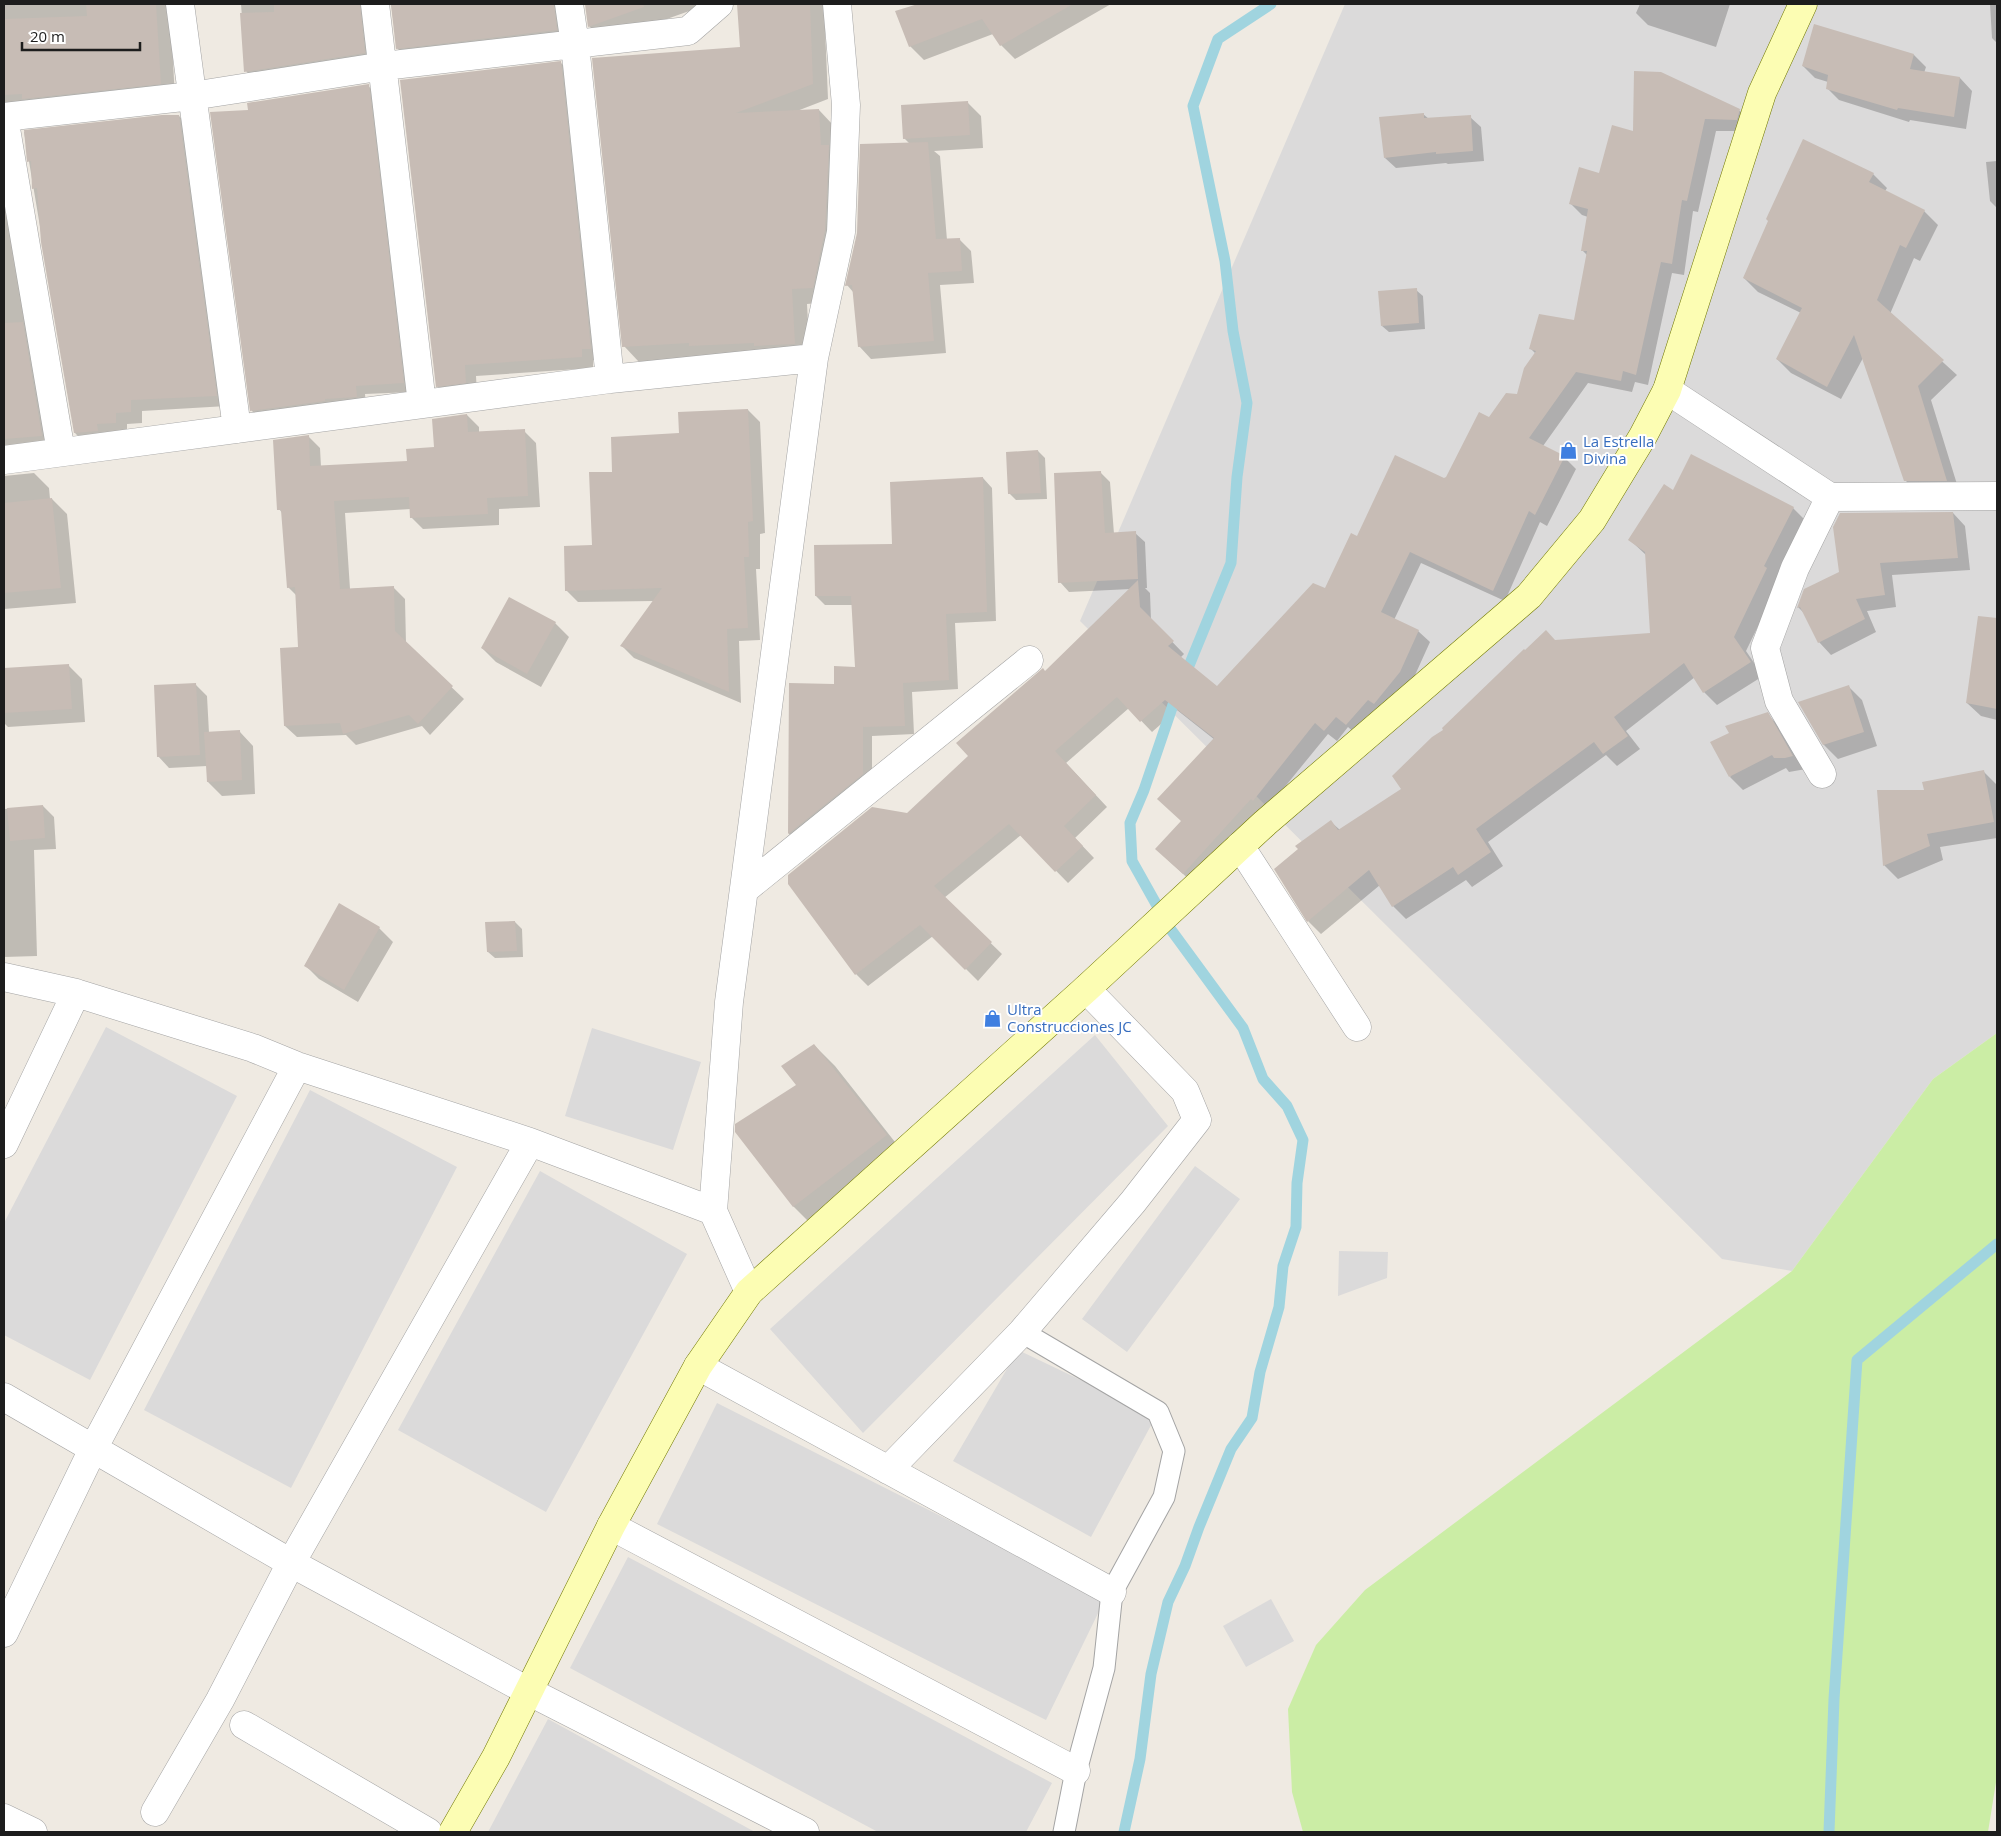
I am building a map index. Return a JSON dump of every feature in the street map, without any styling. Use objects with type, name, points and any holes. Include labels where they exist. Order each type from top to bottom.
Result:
[{"type":"main road","points":[[453,1832],[496,1757],[611,1526],[698,1366],[749,1292],[1086,989],[1240,846],[1529,596],[1592,520],[1644,436],[1666,390],[1762,94],[1803,4]]},
{"type":"street","points":[[180,4],[237,429]]},
{"type":"street","points":[[376,4],[422,404]]},
{"type":"street","points":[[569,4],[575,44],[610,380]]},
{"type":"street","points":[[61,452],[4,117],[192,96],[384,66],[688,31],[719,4]]},
{"type":"street","points":[[749,1292],[712,1212],[729,1002],[814,358],[840,232],[846,105],[837,4]]},
{"type":"street","points":[[4,460],[610,380],[814,358]]},
{"type":"street","points":[[1666,390],[1830,497],[1997,496]]},
{"type":"street","points":[[1822,774],[1779,701],[1765,648],[1795,568],[1830,497]]},
{"type":"street","points":[[744,890],[1029,660]]},
{"type":"street","points":[[1240,846],[1357,1027]]},
{"type":"street","points":[[4,977],[76,993],[253,1048],[297,1066],[530,1142],[712,1212]]},
{"type":"street","points":[[888,1470],[1022,1332],[1133,1202],[1197,1120],[1185,1091],[1086,989]]},
{"type":"street","points":[[4,1144],[76,993]]},
{"type":"street","points":[[4,1633],[93,1449],[297,1066]]},
{"type":"street","points":[[155,1812],[220,1700],[291,1563],[530,1142]]},
{"type":"street","points":[[698,1366],[1112,1592]]},
{"type":"street","points":[[4,1396],[291,1563],[528,1691],[805,1832]]},
{"type":"street","points":[[611,1526],[1076,1771]]},
{"type":"street","points":[[244,1725],[428,1832]]},
{"type":"street","points":[[4,1818],[34,1832]]},
{"type":"lane","points":[[1022,1332],[1158,1412],[1174,1451],[1164,1497],[1112,1592],[1104,1668],[1076,1771],[1064,1832]]},
{"type":"shaded area","points":[[1345,4],[1997,4],[1997,1033],[1933,1079],[1792,1271],[1722,1259],[1080,621]]},
{"type":"shaded area","points":[[106,1027],[237,1096],[90,1380],[4,1335],[4,1223]]},
{"type":"shaded area","points":[[592,1028],[701,1062],[673,1150],[565,1116]]},
{"type":"shaded area","points":[[1095,1035],[1168,1126],[863,1433],[770,1329]]},
{"type":"shaded area","points":[[310,1090],[457,1167],[291,1488],[144,1410]]},
{"type":"shaded area","points":[[1195,1166],[1240,1199],[1127,1352],[1082,1319]]},
{"type":"shaded area","points":[[540,1171],[687,1254],[546,1512],[398,1430]]},
{"type":"shaded area","points":[[1339,1251],[1388,1252],[1387,1278],[1338,1296]]},
{"type":"shaded area","points":[[1018,1350],[1156,1416],[1091,1537],[953,1461]]},
{"type":"shaded area","points":[[717,1403],[1105,1599],[1046,1720],[657,1524]]},
{"type":"shaded area","points":[[628,1557],[1052,1783],[1026,1832],[878,1832],[570,1668]]},
{"type":"shaded area","points":[[1271,1599],[1294,1641],[1246,1667],[1223,1626]]},
{"type":"shaded area","points":[[548,1719],[755,1832],[488,1832]]},
{"type":"green space","points":[[1997,1033],[1997,1776],[1988,1832],[1303,1832],[1292,1792],[1288,1709],[1316,1645],[1365,1590],[1792,1271],[1933,1079]]},
{"type":"building","points":[[86,4],[156,4],[161,84],[22,99],[22,94],[4,95],[4,19],[87,16]]},
{"type":"building","points":[[274,4],[360,4],[365,53],[244,72],[240,13],[274,12]]},
{"type":"building","points":[[391,4],[554,4],[557,30],[396,49]]},
{"type":"building","points":[[585,4],[643,4],[644,7],[588,27]]},
{"type":"building","points":[[737,4],[810,4],[813,84],[736,113],[819,109],[821,145],[829,145],[825,230],[813,288],[792,289],[795,344],[754,346],[754,343],[689,346],[689,343],[622,347],[592,58],[740,47]]},
{"type":"building","points":[[918,4],[1073,4],[1000,46],[982,19],[909,47],[895,11]]},
{"type":"building","points":[[1814,24],[1914,54],[1910,69],[1960,77],[1954,117],[1898,108],[1897,110],[1826,89],[1828,75],[1802,66]]},
{"type":"building","points":[[561,61],[591,349],[582,349],[582,357],[465,365],[466,383],[436,387],[400,80]]},
{"type":"building","points":[[1634,71],[1661,72],[1740,109],[1737,120],[1705,119],[1687,201],[1682,200],[1672,264],[1661,262],[1636,375],[1623,371],[1621,381],[1576,372],[1529,438],[1565,456],[1535,515],[1529,511],[1493,591],[1410,552],[1381,612],[1419,630],[1400,672],[1374,704],[1368,700],[1346,725],[1336,717],[1324,731],[1315,723],[1253,801],[1251,799],[1183,874],[1155,849],[1181,821],[1157,799],[1214,738],[1165,700],[1140,722],[1117,697],[1055,751],[1096,795],[1064,826],[1083,846],[1055,872],[1009,824],[934,886],[992,942],[965,970],[920,925],[855,975],[788,884],[788,875],[872,807],[907,813],[968,756],[956,743],[1043,668],[1045,671],[1138,580],[1140,607],[1174,641],[1168,646],[1217,686],[1313,583],[1325,588],[1351,533],[1357,536],[1395,455],[1444,478],[1446,477],[1479,412],[1489,417],[1506,393],[1517,394],[1524,368],[1536,351],[1529,349],[1539,314],[1574,320],[1587,251],[1581,251],[1588,209],[1569,204],[1579,167],[1599,173],[1612,125],[1633,131]]},
{"type":"building","points":[[369,84],[404,383],[356,386],[357,397],[325,399],[325,401],[250,411],[210,112],[248,110],[247,103]]},
{"type":"building","points":[[968,101],[970,135],[903,139],[901,105]]},
{"type":"building","points":[[1424,113],[1424,118],[1471,115],[1473,151],[1436,154],[1436,152],[1384,158],[1379,117]]},
{"type":"building","points":[[162,115],[179,115],[217,396],[131,400],[131,412],[116,413],[116,423],[97,424],[98,431],[74,433],[41,242],[37,188],[32,189],[31,161],[27,162],[24,130]]},
{"type":"building","points":[[1803,139],[1874,173],[1869,182],[1925,210],[1906,248],[1900,245],[1877,300],[1944,360],[1918,386],[1947,481],[1904,481],[1854,335],[1827,387],[1776,359],[1802,308],[1743,278],[1768,221],[1766,219]]},
{"type":"building","points":[[928,142],[936,239],[960,238],[962,271],[928,273],[934,341],[858,347],[852,285],[845,286],[857,233],[860,144]]},
{"type":"building","points":[[1417,288],[1419,323],[1381,326],[1378,291]]},
{"type":"building","points":[[23,322],[42,436],[4,439],[4,323]]},
{"type":"building","points":[[748,409],[753,521],[748,522],[749,557],[744,557],[748,628],[727,629],[729,692],[620,646],[662,588],[565,591],[564,546],[592,545],[589,472],[612,472],[611,437],[679,433],[678,412]]},
{"type":"building","points":[[467,414],[468,432],[525,429],[528,496],[487,498],[488,514],[410,518],[409,497],[334,501],[340,589],[394,586],[395,631],[453,686],[418,724],[409,715],[343,734],[340,723],[284,726],[280,648],[298,647],[295,587],[287,588],[281,510],[277,510],[273,440],[309,435],[310,466],[407,461],[406,449],[434,447],[432,419]]},
{"type":"building","points":[[1038,450],[1041,493],[1008,494],[1006,452]]},
{"type":"building","points":[[1691,454],[1794,507],[1764,566],[1767,568],[1734,637],[1751,662],[1703,693],[1684,663],[1614,717],[1628,736],[1603,754],[1594,742],[1476,829],[1491,852],[1458,875],[1453,867],[1392,907],[1369,870],[1307,922],[1274,869],[1298,849],[1295,846],[1331,820],[1338,830],[1401,789],[1392,776],[1432,737],[1443,730],[1442,728],[1546,630],[1555,640],[1650,633],[1645,552],[1628,540],[1664,484],[1673,490]]},
{"type":"building","points":[[1101,471],[1105,533],[1136,531],[1138,579],[1058,583],[1054,473]]},
{"type":"building","points":[[983,477],[987,612],[946,614],[949,680],[903,683],[905,726],[863,727],[863,774],[788,834],[789,683],[834,684],[834,666],[855,667],[851,596],[815,596],[814,545],[892,544],[890,482]]},
{"type":"building","points":[[52,498],[61,588],[4,593],[4,503]]},
{"type":"building","points":[[1953,512],[1958,558],[1880,563],[1885,595],[1856,599],[1865,619],[1818,643],[1800,607],[1797,608],[1804,589],[1839,572],[1833,527],[1840,513]]},
{"type":"building","points":[[509,597],[556,622],[527,674],[481,648]]},
{"type":"building","points":[[1978,616],[1997,618],[1997,709],[1966,703]]},
{"type":"building","points":[[69,664],[72,709],[4,713],[4,668]]},
{"type":"building","points":[[196,683],[200,755],[157,757],[154,685]]},
{"type":"building","points":[[1849,685],[1864,732],[1823,745],[1798,702]]},
{"type":"building","points":[[1768,712],[1793,756],[1774,758],[1772,755],[1729,777],[1710,742],[1729,733],[1725,726]]},
{"type":"building","points":[[240,730],[242,780],[207,782],[204,732]]},
{"type":"building","points":[[1984,770],[1994,822],[1927,834],[1930,846],[1883,866],[1877,790],[1924,790],[1922,782]]},
{"type":"building","points":[[43,805],[45,838],[10,841],[7,808]]},
{"type":"building","points":[[339,903],[380,927],[344,990],[304,966]]},
{"type":"building","points":[[515,921],[517,951],[487,952],[485,922]]},
{"type":"building","points":[[814,1044],[887,1135],[793,1207],[735,1132],[735,1124],[796,1085],[781,1066]]},
{"type":"waterway","points":[[1184,678],[1231,563],[1237,477],[1247,403],[1233,331],[1225,261],[1193,106],[1218,39],[1271,4]]},
{"type":"waterway","points":[[1124,1832],[1140,1759],[1151,1674],[1168,1602],[1185,1566],[1231,1449],[1252,1418],[1260,1372],[1279,1307],[1283,1266],[1296,1227],[1297,1183],[1303,1140],[1287,1106],[1263,1079],[1243,1028],[1169,927],[1132,861],[1130,823],[1144,790],[1177,693]]},
{"type":"waterway","points":[[1829,1832],[1834,1699],[1857,1360],[1997,1244]]},
{"type":"place","name":"La Estrella Divina","points":[[1569,451]]},
{"type":"place","name":"Ultra Construcciones JC","points":[[993,1019]]}]
